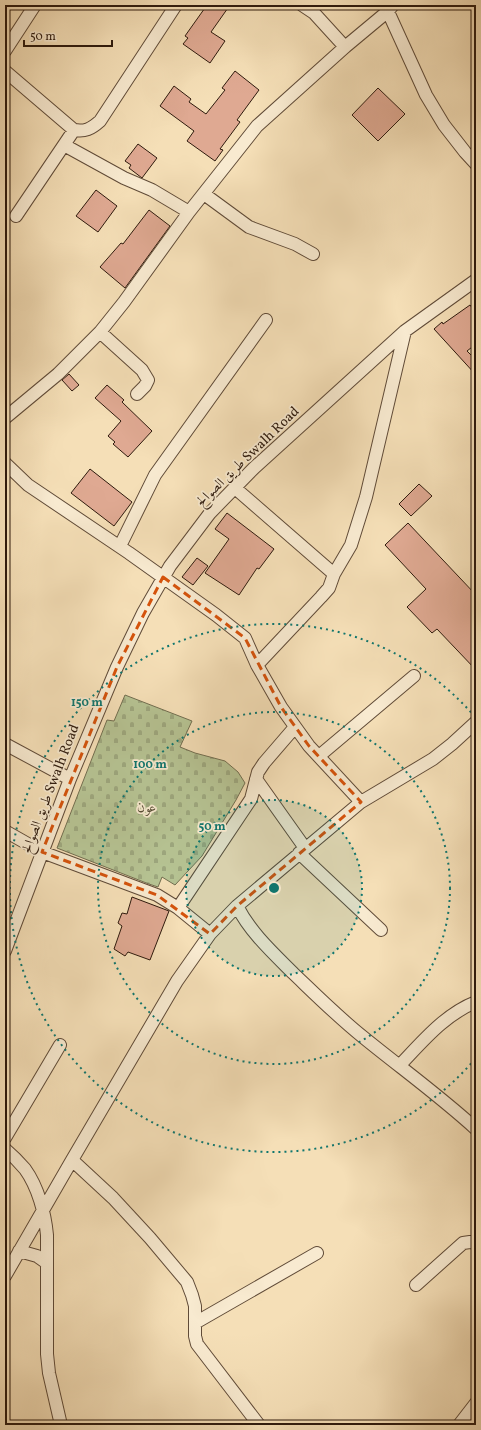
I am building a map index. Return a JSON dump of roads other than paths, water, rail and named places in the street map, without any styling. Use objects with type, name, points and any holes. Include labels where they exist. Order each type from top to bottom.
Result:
[{"type":"street","points":[[5,51],[36,5]]},
{"type":"street","points":[[5,71],[74,130],[82,131],[92,128],[100,121],[176,5]]},
{"type":"street","points":[[302,5],[314,13],[345,47]]},
{"type":"street","points":[[5,418],[58,374],[100,332],[124,302],[189,212],[257,126],[388,7],[426,95],[444,125],[476,164]]},
{"type":"street","points":[[16,216],[74,130]]},
{"type":"street","points":[[64,145],[124,178],[152,190],[189,212]]},
{"type":"street","points":[[204,194],[249,227],[295,244],[313,254]]},
{"type":"street","name":"طريق الصوالح Swalh Road","points":[[5,951],[70,778],[117,666],[163,577],[210,513],[254,468],[405,331],[476,280]]},
{"type":"street","points":[[120,546],[155,474],[266,320]]},
{"type":"street","points":[[257,665],[329,588],[334,574],[351,545],[366,497],[405,331]]},
{"type":"street","points":[[100,332],[142,370],[148,380],[145,386],[137,394]]},
{"type":"street","points":[[5,462],[28,485],[120,546],[216,615],[245,638],[257,665],[281,707],[295,727],[318,756],[361,802]]},
{"type":"street","points":[[235,488],[334,574]]},
{"type":"street","points":[[318,756],[414,676]]},
{"type":"street","points":[[5,1276],[177,981],[210,934],[237,906],[361,802],[433,759],[476,722]]},
{"type":"street","points":[[178,908],[251,799],[258,772],[295,727]]},
{"type":"street","points":[[5,744],[70,778]]},
{"type":"street","points":[[256,779],[302,851],[381,930]]},
{"type":"street","points":[[5,831],[42,852],[157,895],[178,908],[210,934]]},
{"type":"street","points":[[237,906],[244,920],[254,932],[325,1004],[362,1037],[400,1065],[476,1129]]},
{"type":"street","points":[[400,1065],[450,1016],[463,1007],[476,1002]]},
{"type":"street","points":[[5,1138],[60,1045]]},
{"type":"street","points":[[5,1149],[25,1170],[43,1209],[47,1235],[47,1354],[49,1373],[61,1425]]},
{"type":"street","points":[[72,1160],[113,1198],[150,1238],[187,1282],[195,1306],[195,1336],[197,1344],[259,1425]]},
{"type":"street","points":[[416,1285],[463,1243],[476,1243]]},
{"type":"street","points":[[19,1251],[37,1256],[47,1263]]},
{"type":"street","points":[[195,1323],[317,1253]]},
{"type":"street","points":[[459,1425],[476,1403]]},
{"type":"park label","name":"عون","points":[[147,808]]}]
